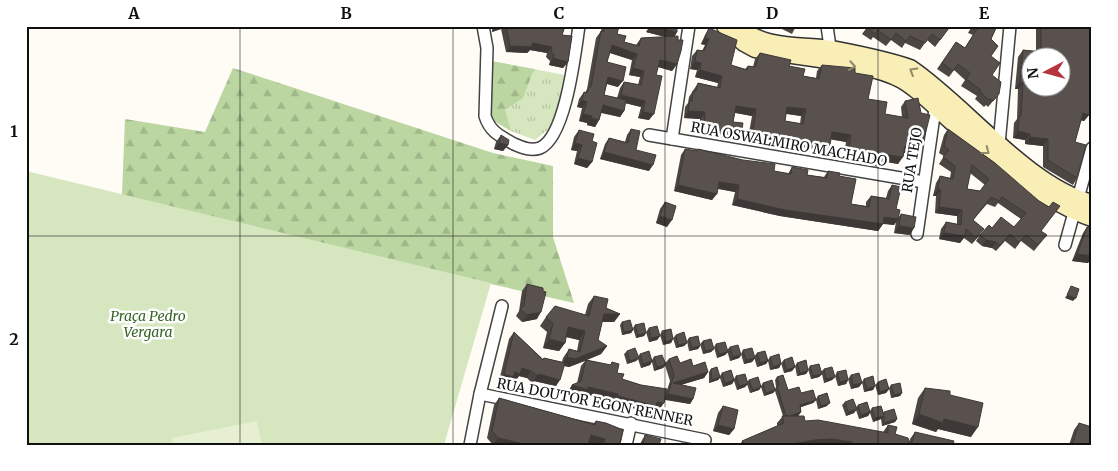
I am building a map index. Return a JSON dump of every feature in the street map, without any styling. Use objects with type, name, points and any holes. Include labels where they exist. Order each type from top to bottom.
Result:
[{"type":"street","points":[[483,26],[486,48],[485,116],[488,127],[496,135],[523,148],[532,150],[542,147],[553,134],[568,97],[579,26]]},
{"type":"street","points":[[672,139],[689,26]]},
{"type":"street","points":[[725,26],[744,43],[754,48],[889,61],[910,68],[989,153],[1037,188],[1082,204]]},
{"type":"street","points":[[739,26],[744,31],[766,41],[831,56]]},
{"type":"street","points":[[827,26],[831,56]]},
{"type":"street","points":[[999,144],[1010,26]]},
{"type":"street","points":[[937,99],[1040,176],[1082,204],[1092,218]]},
{"type":"street","name":"RUA TEJO","points":[[917,234],[937,99]]},
{"type":"street","name":"RUA OSWALMIRO MACHADO","points":[[649,135],[924,182]]},
{"type":"street","points":[[1065,245],[1082,204],[1092,148]]},
{"type":"street","points":[[470,445],[480,394],[502,306]]},
{"type":"street","name":"RUA DOUTOR EGON RENNER","points":[[480,394],[631,423],[705,440]]},
{"type":"street","points":[[626,445],[631,423]]},
{"type":"green space","points":[[491,61],[565,75],[562,96],[550,128],[535,140],[511,131],[491,119]]},
{"type":"green space","points":[[491,61],[534,69],[523,98],[505,110],[511,131],[491,119]]},
{"type":"green space","points":[[233,68],[493,153],[553,166],[553,237],[574,303],[491,284],[26,445],[122,194],[125,119],[205,132]]},
{"type":"green space","name":"Praça Pedro Vergara","points":[[26,171],[491,283],[444,445],[26,445]]},
{"type":"green space","points":[[257,421],[262,445],[173,445],[172,438]]},
{"type":"building","points":[[506,26],[565,26],[562,35],[572,36],[568,62],[553,58],[552,47],[533,43],[531,47],[510,46]]},
{"type":"building","points":[[605,26],[619,26],[617,34],[626,36],[624,42],[639,46],[641,38],[678,36],[678,40],[683,40],[677,64],[660,60],[656,75],[662,76],[654,114],[643,112],[645,101],[621,95],[624,82],[641,85],[644,71],[633,68],[637,54],[612,45],[607,62],[626,67],[623,81],[608,77],[604,95],[626,100],[624,111],[603,105],[599,120],[583,114],[587,102],[582,100],[584,92],[587,93],[589,87],[591,87],[601,31],[603,32]]},
{"type":"building","points":[[655,26],[677,26],[677,32]]},
{"type":"building","points":[[868,26],[947,26],[949,28],[940,40],[932,34],[925,43],[910,36],[906,41],[896,33],[891,40],[878,30],[875,34]]},
{"type":"building","points":[[973,26],[997,26],[991,39],[998,46],[991,56],[1000,63],[992,75],[1001,82],[999,94],[993,101],[989,100],[980,92],[981,90],[966,79],[970,73],[958,64],[953,71],[942,63],[956,42],[965,48],[977,29]]},
{"type":"building","points":[[1041,26],[1092,26],[1092,76],[1090,85],[1092,85],[1092,105],[1089,115],[1083,113],[1075,142],[1086,145],[1077,178],[1048,160],[1048,139],[1030,137],[1030,134],[1018,131],[1019,116],[1021,116],[1022,98],[1070,98],[1070,48],[1041,48]]},
{"type":"building","points":[[709,28],[737,40],[731,65],[747,70],[748,66],[755,67],[760,53],[791,60],[789,66],[805,69],[803,76],[819,79],[822,65],[855,68],[855,73],[873,76],[868,99],[887,102],[885,114],[908,118],[905,101],[918,98],[921,113],[930,115],[923,143],[911,141],[910,147],[905,146],[903,157],[888,155],[887,161],[880,160],[881,154],[849,149],[851,135],[832,132],[830,145],[753,132],[756,109],[736,106],[733,122],[743,123],[741,134],[704,127],[705,112],[688,111],[693,91],[696,91],[698,83],[720,88],[722,76],[700,70],[701,63],[695,62],[697,50],[704,51],[709,39],[705,37]],"holes":[[[787,107],[806,109],[803,124],[785,121]]]},
{"type":"building","points":[[631,129],[640,131],[636,150],[656,155],[653,165],[604,152],[609,138],[628,143]]},
{"type":"building","points":[[948,129],[995,163],[1039,201],[1049,207],[1053,202],[1060,206],[1041,231],[1047,235],[1038,245],[1026,235],[1019,242],[1010,234],[1000,245],[986,240],[980,235],[989,225],[992,228],[1001,217],[1014,227],[1026,213],[1002,197],[999,201],[991,197],[973,220],[984,229],[976,238],[966,229],[965,236],[944,233],[946,222],[961,225],[962,210],[939,207],[941,190],[938,189],[940,176],[953,179],[955,166],[943,157],[949,150],[944,146]],"holes":[[[972,165],[989,179],[980,191],[967,189]]]},
{"type":"building","points":[[579,130],[594,134],[592,141],[597,143],[592,162],[578,158],[582,145],[575,143]]},
{"type":"building","points":[[501,135],[509,140],[508,145],[499,143]]},
{"type":"building","points":[[685,149],[697,151],[698,149],[743,160],[775,164],[774,171],[791,174],[792,167],[808,170],[807,175],[827,178],[828,171],[840,173],[839,176],[856,179],[851,204],[869,207],[871,196],[889,199],[892,185],[901,187],[896,209],[900,210],[898,219],[884,217],[883,224],[785,210],[737,199],[739,185],[719,182],[717,194],[678,185]]},
{"type":"building","points":[[665,202],[676,206],[672,220],[660,216]]},
{"type":"building","points":[[901,214],[916,217],[914,228],[899,226]]},
{"type":"building","points":[[1087,227],[1092,228],[1092,256],[1077,254]]},
{"type":"building","points":[[527,284],[543,288],[543,291],[546,292],[541,312],[527,315],[520,309],[524,306]]},
{"type":"building","points":[[1071,286],[1079,289],[1076,298],[1067,295]]},
{"type":"building","points":[[594,296],[608,299],[606,308],[620,314],[604,314],[598,340],[607,346],[575,359],[567,357],[569,349],[580,352],[585,331],[568,327],[565,343],[549,339],[553,324],[546,317],[555,306],[589,316]]},
{"type":"building","points":[[630,320],[633,330],[624,332],[622,322]]},
{"type":"building","points":[[644,323],[646,333],[638,335],[635,325]]},
{"type":"building","points":[[657,326],[660,336],[651,338],[649,328]]},
{"type":"building","points":[[671,329],[673,339],[665,342],[662,331]]},
{"type":"building","points":[[514,332],[543,360],[544,358],[565,363],[560,380],[538,374],[537,376],[531,371],[522,368],[520,374],[515,372],[513,377],[504,374]]},
{"type":"building","points":[[684,332],[687,343],[678,345],[676,335]]},
{"type":"building","points":[[698,336],[700,346],[692,348],[689,338]]},
{"type":"building","points":[[711,339],[714,349],[705,351],[703,341]]},
{"type":"building","points":[[725,342],[728,352],[719,354],[716,344]]},
{"type":"building","points":[[738,345],[741,355],[733,357],[730,347]]},
{"type":"building","points":[[635,348],[639,358],[630,361],[627,351]]},
{"type":"building","points":[[752,348],[755,358],[746,360],[743,350]]},
{"type":"building","points":[[649,351],[652,361],[643,364],[640,354]]},
{"type":"building","points":[[765,351],[768,361],[760,363],[757,353]]},
{"type":"building","points":[[779,354],[781,364],[773,367],[770,357]]},
{"type":"building","points":[[662,355],[666,365],[657,367],[654,357]]},
{"type":"building","points":[[677,356],[680,363],[691,359],[693,366],[705,362],[708,372],[673,383],[696,388],[693,399],[668,394],[674,375],[669,359]]},
{"type":"building","points":[[792,357],[795,367],[786,370],[784,360]]},
{"type":"building","points":[[586,360],[611,365],[612,362],[619,364],[617,373],[624,374],[622,379],[641,385],[667,389],[664,403],[657,402],[656,406],[618,396],[618,394],[588,387],[588,390],[572,385],[581,381]]},
{"type":"building","points":[[806,360],[808,371],[800,373],[797,363]]},
{"type":"building","points":[[819,364],[822,374],[813,376],[810,366]]},
{"type":"building","points":[[717,367],[720,377],[712,380],[711,369]]},
{"type":"building","points":[[832,367],[835,377],[826,379],[824,369]]},
{"type":"building","points":[[731,370],[734,380],[725,383],[722,373]]},
{"type":"building","points":[[846,370],[848,380],[840,382],[837,372]]},
{"type":"building","points":[[859,373],[862,383],[853,385],[851,375]]},
{"type":"building","points":[[745,374],[748,384],[739,386],[736,376]]},
{"type":"building","points":[[783,375],[788,390],[799,387],[801,393],[813,390],[816,400],[800,405],[801,412],[790,416],[786,416],[777,386],[779,385],[777,377]]},
{"type":"building","points":[[873,376],[875,386],[867,389],[864,379]]},
{"type":"building","points":[[758,377],[761,387],[753,390],[749,380]]},
{"type":"building","points":[[886,379],[889,389],[880,392],[878,382]]},
{"type":"building","points":[[772,380],[775,390],[766,393],[763,383]]},
{"type":"building","points":[[900,383],[902,393],[894,395],[891,385]]},
{"type":"building","points":[[925,388],[950,391],[950,395],[983,403],[978,427],[944,419],[943,423],[919,414]]},
{"type":"building","points":[[827,393],[830,403],[821,406],[818,396]]},
{"type":"building","points":[[499,398],[595,425],[596,421],[606,423],[623,430],[620,443],[619,445],[603,445],[605,439],[591,435],[588,445],[519,445],[520,443],[498,438],[492,431]]},
{"type":"building","points":[[853,399],[857,409],[848,412],[845,402]]},
{"type":"building","points":[[867,402],[870,412],[861,415],[858,405]]},
{"type":"building","points":[[723,406],[738,410],[734,429],[718,425]]},
{"type":"building","points":[[881,406],[884,415],[884,412],[894,409],[897,419],[884,423],[884,416],[875,418],[872,408]]},
{"type":"building","points":[[782,416],[804,416],[805,421],[818,420],[888,433],[888,425],[897,427],[895,434],[908,438],[910,445],[856,445],[851,444],[852,442],[832,439],[788,445],[746,445],[742,441],[784,423]]},
{"type":"building","points":[[1079,423],[1092,427],[1092,445],[1072,445]]},
{"type":"building","points":[[915,432],[954,441],[953,445],[911,445]]},
{"type":"building","points":[[645,435],[661,439],[659,445],[643,445]]}]
